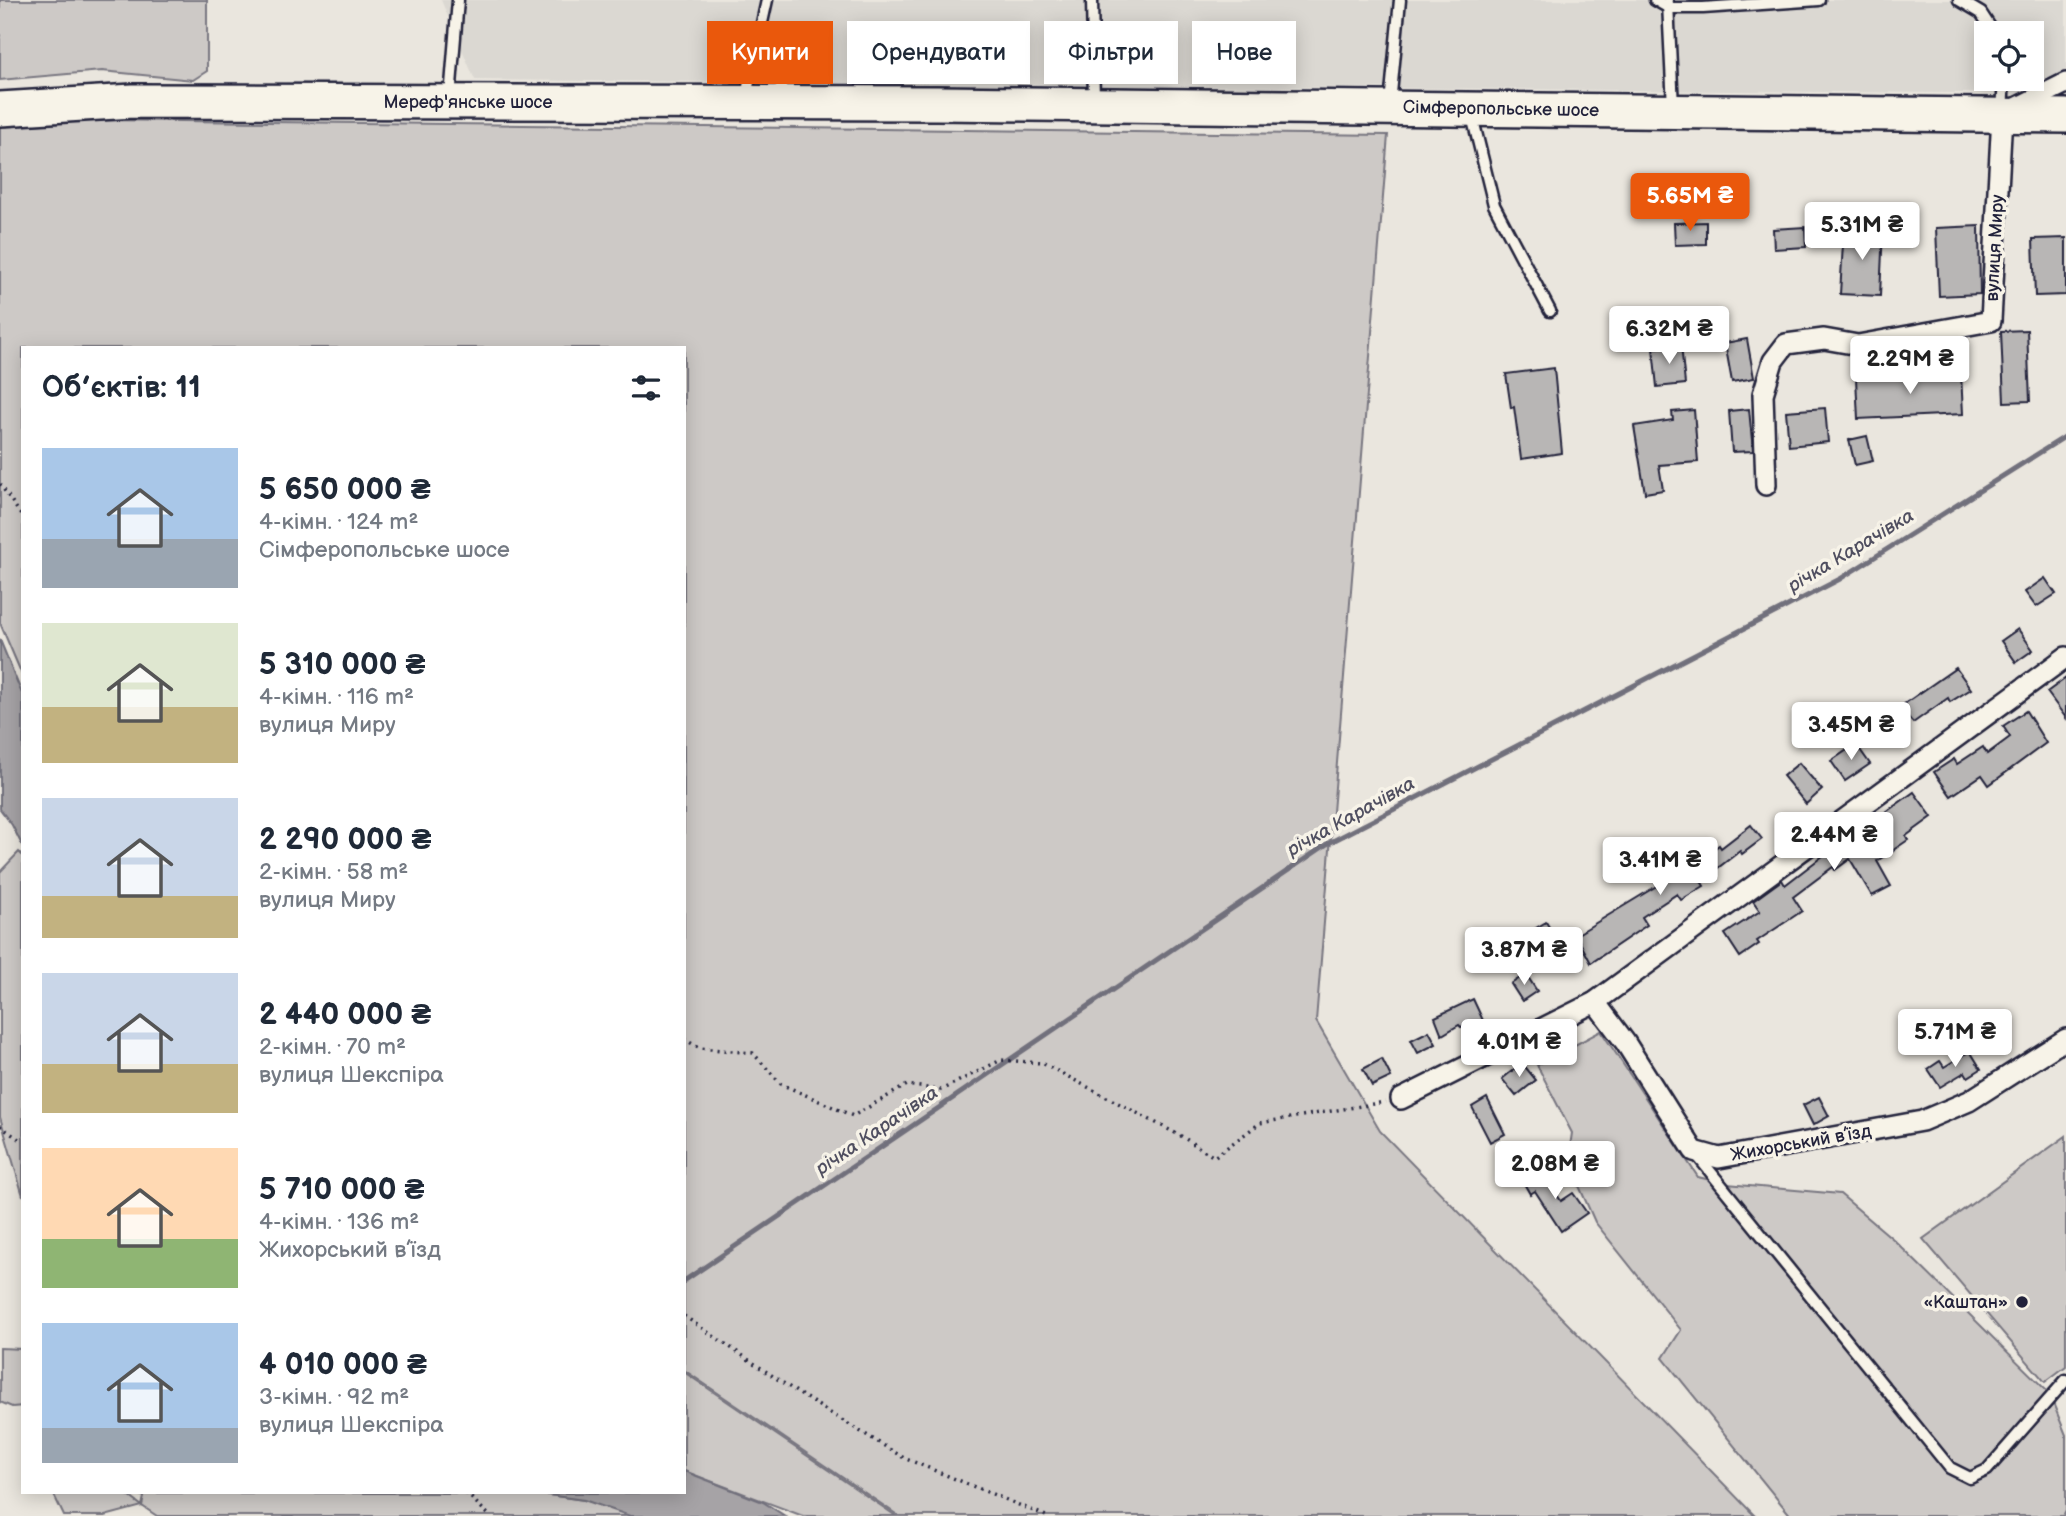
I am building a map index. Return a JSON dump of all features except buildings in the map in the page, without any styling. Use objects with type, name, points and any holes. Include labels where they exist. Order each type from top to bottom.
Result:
[{"type":"highway","name":"Мереф'янське шосе","points":[[0,109],[133,101],[937,103]]},
{"type":"highway","name":"Сімферопольське шосе","points":[[937,103],[2066,116]]},
{"type":"street","points":[[2002,115],[2066,83]]},
{"type":"street","name":"вулиця Миру","points":[[1766,485],[1763,394],[1773,361],[1786,344],[1824,339],[1858,345],[1991,321],[2002,115]]},
{"type":"street","points":[[1401,1099],[1595,1002],[2066,657]]},
{"type":"street","points":[[1595,1002],[1625,1042],[1694,1151]]},
{"type":"street","name":"Жихорський в’їзд","points":[[1694,1151],[1718,1158],[1922,1121],[1969,1101],[2066,1039]]},
{"type":"lane","points":[[450,102],[458,0]]},
{"type":"lane","points":[[744,103],[767,0]]},
{"type":"lane","points":[[1092,0],[1094,104]]},
{"type":"lane","points":[[1655,0],[1703,8],[1819,0]]},
{"type":"lane","points":[[1959,0],[1982,13],[1987,21]]},
{"type":"lane","points":[[1389,108],[1402,2]]},
{"type":"lane","points":[[1668,4],[1673,111]]},
{"type":"lane","points":[[2002,115],[2003,91]]},
{"type":"lane","points":[[1470,109],[1494,205],[1550,311]]},
{"type":"lane","points":[[1694,1151],[1950,1468],[1970,1478],[1987,1470],[2066,1380]]},
{"type":"path","points":[[0,484],[21,514]]},
{"type":"path","points":[[686,1040],[701,1048],[752,1053],[781,1084],[852,1116],[907,1085],[941,1090],[1001,1060],[1042,1063],[1181,1136],[1214,1157],[1261,1123],[1401,1099]]},
{"type":"path","points":[[0,1126],[21,1141]]},
{"type":"path","points":[[686,1317],[801,1395],[904,1458],[1046,1516]]},
{"type":"path","points":[[467,1494],[490,1516]]},
{"type":"shaded area","points":[[0,0],[207,0],[207,71],[193,80],[102,71],[0,80]]},
{"type":"shaded area","points":[[441,0],[2066,0],[2066,94],[930,84],[1030,84],[1030,21],[847,21],[847,83],[833,83],[833,21],[707,21],[707,82],[475,80]]},
{"type":"shaded area","points":[[101,120],[1388,135],[1316,1021],[1380,1131],[1755,1516],[899,1516],[686,1371],[686,346],[21,346],[21,672],[0,623],[0,127]]},
{"type":"shaded area","points":[[0,640],[21,691],[21,843],[0,809]]},
{"type":"shaded area","points":[[19,852],[21,854],[21,1189],[0,1117],[0,872]]},
{"type":"shaded area","points":[[1601,1031],[1698,1177],[1727,1184],[1840,1194],[1893,1239],[2049,1393],[2066,1435],[2066,1510],[2063,1516],[1791,1516],[1663,1358],[1681,1330],[1595,1222],[1568,1161],[1572,1133],[1537,1065]]},
{"type":"shaded area","name":"«Каштан»","points":[[2066,1136],[2066,1366],[2045,1382],[1923,1239]]},
{"type":"shaded area","points":[[0,1348],[21,1349],[21,1406],[12,1407],[0,1402]]},
{"type":"shaded area","points":[[686,1373],[896,1516],[803,1516],[686,1472]]},
{"type":"shaded area","points":[[686,1472],[763,1502],[785,1516],[630,1516],[584,1500],[541,1494],[686,1494]]},
{"type":"shaded area","points":[[53,1494],[126,1494],[142,1506],[105,1516],[64,1516]]},
{"type":"shaded area","points":[[140,1494],[541,1494],[584,1500],[644,1516],[157,1516],[142,1506],[144,1497]]},
{"type":"waterway","name":"річка Карачівка","points":[[686,1280],[1327,844],[1840,579],[2066,436]]},
{"type":"place","name":"«Каштан»","points":[[2022,1302]]}]
